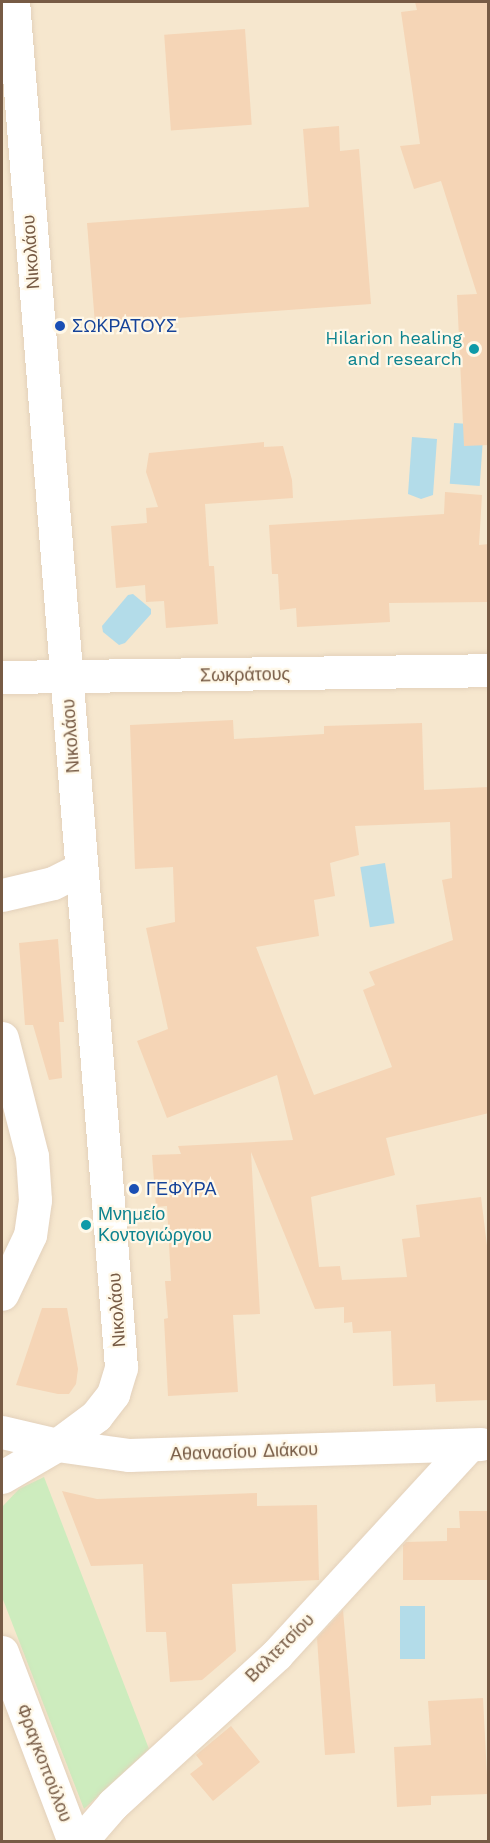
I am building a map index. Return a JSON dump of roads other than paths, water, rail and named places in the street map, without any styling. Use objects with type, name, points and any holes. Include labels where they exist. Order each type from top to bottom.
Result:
[{"type":"street","name":"Νικολάου","points":[[13,2],[38,341],[122,1367],[113,1394],[96,1416],[57,1445]]},
{"type":"street","name":"Σωκράτους","points":[[2,677],[67,678],[489,670]]},
{"type":"street","points":[[2,895],[53,883],[81,869]]},
{"type":"street","points":[[2,1038],[32,1156],[35,1200],[30,1235],[2,1294]]},
{"type":"street","name":"Αθανασίου Διάκου","points":[[2,1432],[57,1445],[129,1455],[479,1444]]},
{"type":"street","name":"Βαλτετσίου","points":[[80,1842],[113,1804],[277,1654],[479,1444]]},
{"type":"street","points":[[2,1477],[57,1445]]},
{"type":"street","name":"Φραγκοπούλου","points":[[2,1652],[74,1842]]},
{"type":"water","points":[[454,423],[484,425],[480,486],[450,484]]},
{"type":"water","points":[[412,437],[437,439],[433,495],[421,499],[408,494]]},
{"type":"water","points":[[133,594],[151,609],[151,614],[125,643],[119,645],[103,632],[102,626],[128,595]]},
{"type":"water","points":[[385,863],[395,923],[370,927],[360,867]]},
{"type":"water","points":[[400,1606],[425,1606],[425,1659],[400,1659]]},
{"type":"place","name":"ΣΩΚΡΑΤΟΥΣ","points":[[60,326]]},
{"type":"place","name":"Hilarion healing and research","points":[[474,349]]},
{"type":"place","name":"ΓΕΦΥΡΑ","points":[[134,1189]]},
{"type":"place","name":"Μνημείο Κοντογιώργου","points":[[86,1225]]}]
